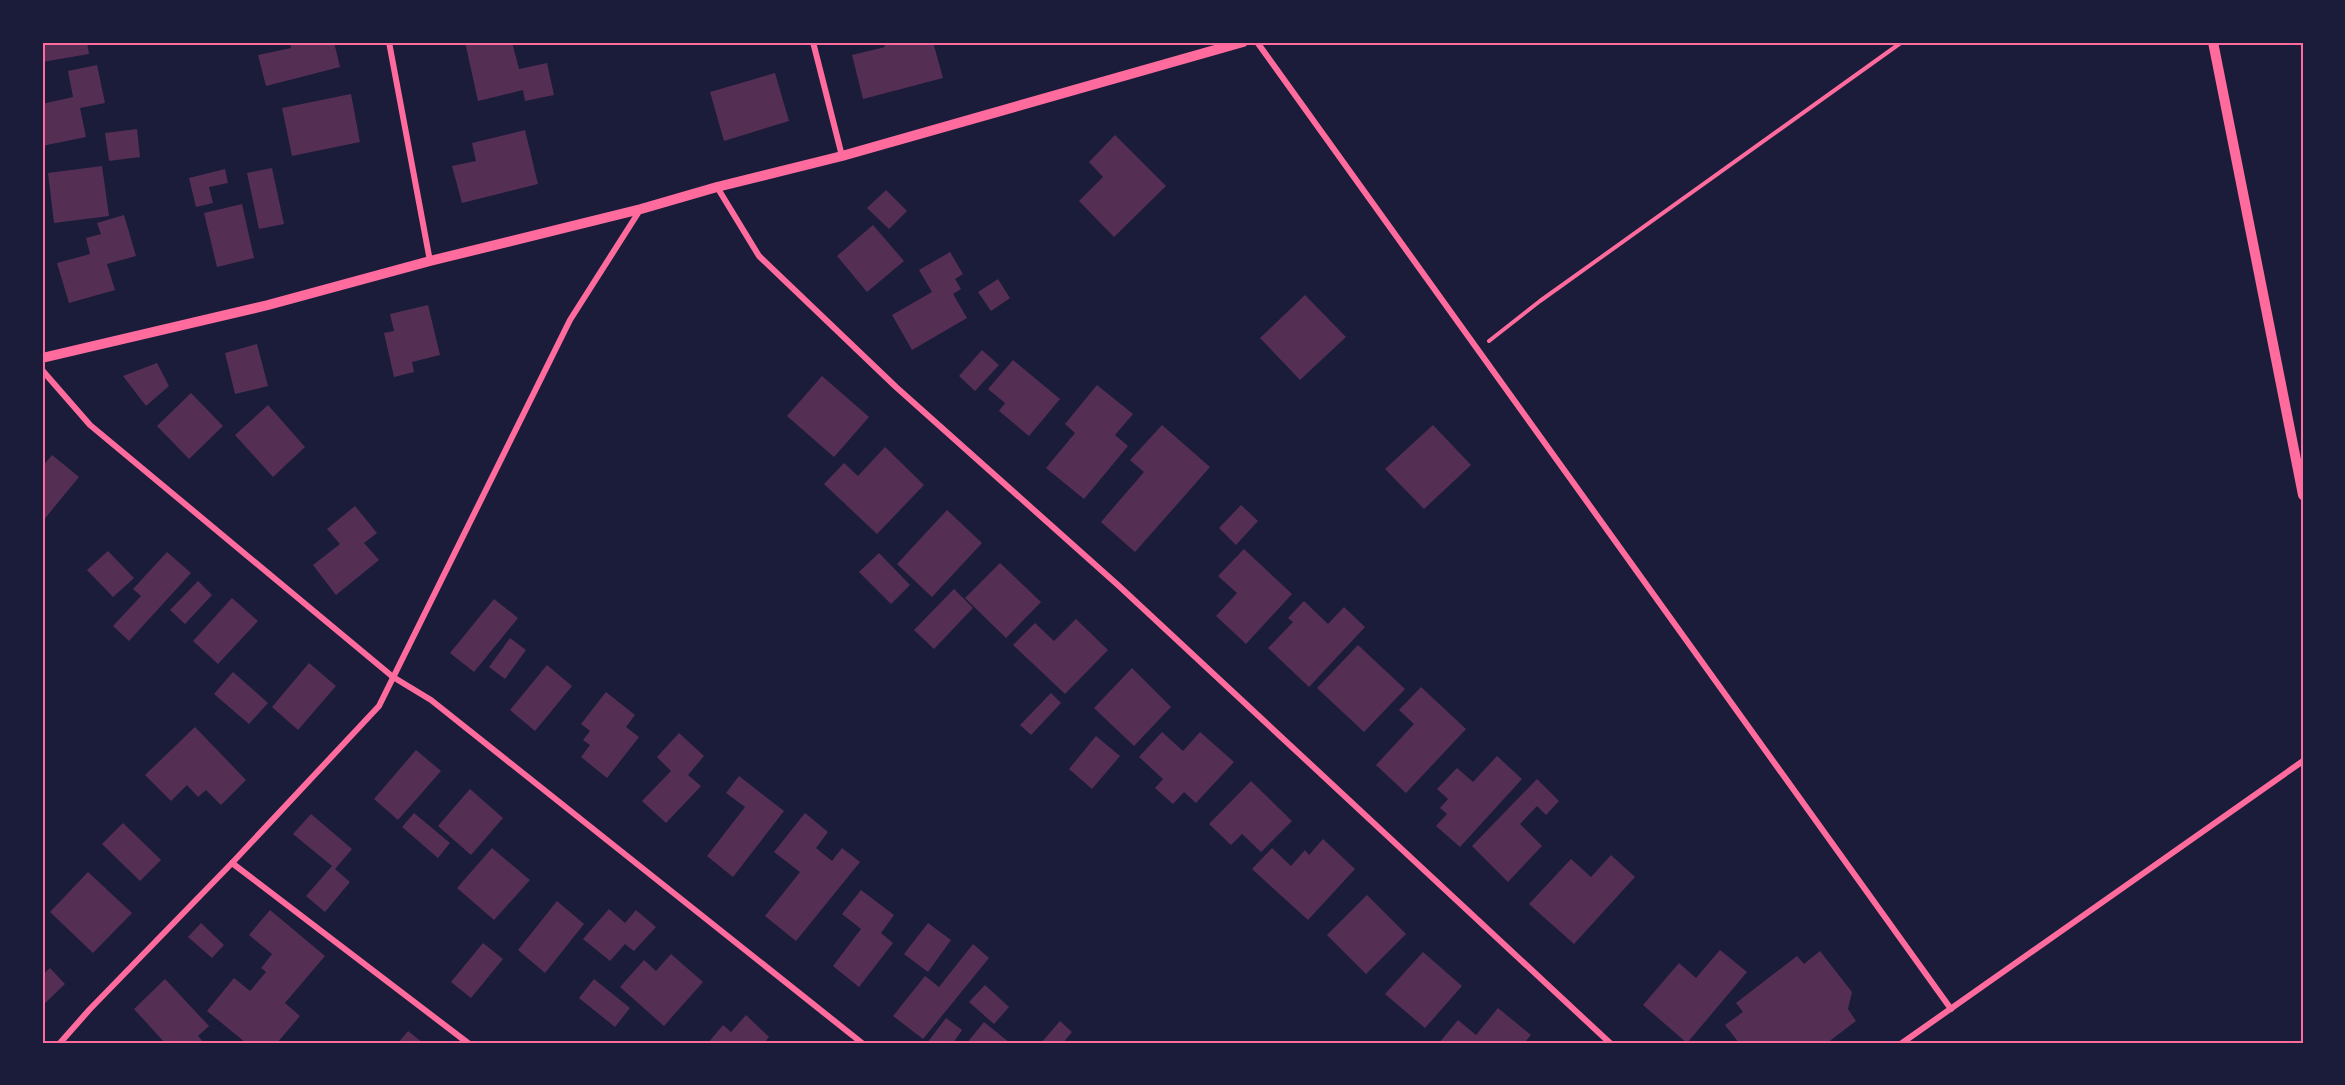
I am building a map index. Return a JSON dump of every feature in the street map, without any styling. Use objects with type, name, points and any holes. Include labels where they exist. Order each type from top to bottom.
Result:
[{"type":"street","points":[[389,42],[430,261]]},
{"type":"street","points":[[813,42],[842,156]]},
{"type":"street","points":[[42,358],[268,305],[430,261],[641,209],[717,187],[842,156],[1243,42]]},
{"type":"street","points":[[1257,42],[1479,348],[1951,1009]]},
{"type":"street","points":[[2213,42],[2303,495]]},
{"type":"street","points":[[717,187],[759,256],[896,387],[1119,586],[1610,1043]]},
{"type":"street","points":[[60,1043],[379,706],[570,320],[641,209]]},
{"type":"street","points":[[42,370],[90,425],[393,677],[431,700],[862,1043]]},
{"type":"street","points":[[1902,1043],[2303,761]]},
{"type":"street","points":[[232,863],[468,1043]]},
{"type":"path","points":[[1479,348],[1540,301],[1902,42]]},
{"type":"building","points":[[42,42],[87,42],[89,54],[42,62]]},
{"type":"building","points":[[290,42],[334,42],[340,67],[266,86],[258,55],[291,48]]},
{"type":"building","points":[[465,42],[512,42],[519,69],[547,63],[554,95],[525,101],[523,90],[478,101]]},
{"type":"building","points":[[883,42],[933,42],[943,78],[863,99],[852,55],[885,47]]},
{"type":"building","points":[[97,65],[105,103],[80,108],[86,137],[42,146],[42,104],[73,97],[68,71]]},
{"type":"building","points":[[775,73],[789,121],[724,141],[710,92]]},
{"type":"building","points":[[351,94],[360,142],[292,156],[282,108]]},
{"type":"building","points":[[137,129],[140,157],[109,161],[105,133]]},
{"type":"building","points":[[525,130],[538,184],[462,203],[452,166],[476,161],[472,143]]},
{"type":"building","points":[[1115,135],[1166,186],[1114,237],[1079,201],[1103,177],[1089,162]]},
{"type":"building","points":[[102,166],[109,216],[54,223],[48,173]]},
{"type":"building","points":[[272,168],[284,224],[259,229],[247,173]]},
{"type":"building","points":[[225,169],[228,183],[209,187],[213,203],[196,207],[189,178]]},
{"type":"building","points":[[886,190],[907,211],[889,229],[867,208]]},
{"type":"building","points":[[242,204],[254,258],[217,267],[204,213]]},
{"type":"building","points":[[124,215],[136,256],[107,264],[115,290],[69,303],[57,263],[90,254],[86,238],[101,234],[97,223]]},
{"type":"building","points":[[873,225],[904,261],[867,292],[837,256]]},
{"type":"building","points":[[950,252],[963,274],[955,279],[961,289],[953,294],[967,318],[912,350],[892,315],[932,292],[919,270]]},
{"type":"building","points":[[998,279],[1010,298],[991,311],[978,292]]},
{"type":"building","points":[[1305,295],[1346,337],[1300,380],[1260,338]]},
{"type":"building","points":[[428,305],[440,355],[412,362],[414,372],[394,377],[384,333],[394,331],[390,314]]},
{"type":"building","points":[[257,344],[268,386],[235,394],[225,353]]},
{"type":"building","points":[[982,350],[999,365],[975,391],[959,376]]},
{"type":"building","points":[[1013,360],[1060,399],[1029,436],[999,411],[1005,403],[988,389]]},
{"type":"building","points":[[157,363],[169,386],[146,406],[123,376]]},
{"type":"building","points":[[822,376],[869,417],[834,457],[787,416]]},
{"type":"building","points":[[1097,385],[1133,414],[1115,435],[1128,446],[1084,499],[1046,468],[1075,433],[1065,424]]},
{"type":"building","points":[[191,393],[223,426],[189,459],[157,426]]},
{"type":"building","points":[[268,405],[305,447],[273,477],[235,435]]},
{"type":"building","points":[[1162,425],[1210,467],[1135,552],[1101,522],[1144,472],[1130,460]]},
{"type":"building","points":[[1433,425],[1471,465],[1424,509],[1385,469]]},
{"type":"building","points":[[885,447],[924,485],[877,534],[824,484],[844,463],[858,476]]},
{"type":"building","points":[[52,455],[79,477],[42,522],[42,467]]},
{"type":"building","points":[[1241,505],[1258,521],[1236,545],[1219,528]]},
{"type":"building","points":[[355,506],[377,533],[364,543],[379,560],[336,595],[313,565],[340,544],[327,529]]},
{"type":"building","points":[[947,510],[982,543],[932,597],[897,564]]},
{"type":"building","points":[[1244,549],[1292,594],[1246,644],[1216,616],[1237,593],[1218,576]]},
{"type":"building","points":[[108,551],[134,578],[113,597],[87,570]]},
{"type":"building","points":[[167,552],[191,573],[129,641],[113,626],[141,596],[133,589]]},
{"type":"building","points":[[879,553],[910,585],[891,604],[859,572]]},
{"type":"building","points":[[1000,563],[1041,602],[1006,638],[965,598]]},
{"type":"building","points":[[198,581],[212,595],[185,624],[170,610]]},
{"type":"building","points":[[954,589],[973,608],[934,649],[914,630]]},
{"type":"building","points":[[232,598],[258,621],[218,664],[193,641]]},
{"type":"building","points":[[494,599],[518,618],[474,672],[450,653]]},
{"type":"building","points":[[1304,601],[1328,624],[1344,607],[1365,627],[1309,687],[1268,648],[1293,622],[1288,618]]},
{"type":"building","points":[[1076,619],[1108,650],[1065,694],[1013,645],[1035,623],[1054,641]]},
{"type":"building","points":[[510,638],[526,650],[505,679],[489,667]]},
{"type":"building","points":[[1358,645],[1405,689],[1364,732],[1317,688]]},
{"type":"building","points":[[309,663],[336,686],[298,730],[272,707]]},
{"type":"building","points":[[547,665],[572,686],[535,731],[510,710]]},
{"type":"building","points":[[1132,668],[1171,707],[1134,746],[1094,708]]},
{"type":"building","points":[[233,672],[268,703],[249,724],[214,694]]},
{"type":"building","points":[[1421,687],[1466,729],[1406,793],[1376,765],[1414,724],[1399,710]]},
{"type":"building","points":[[606,692],[635,715],[626,727],[639,737],[607,778],[581,757],[590,745],[583,740],[590,731],[581,724]]},
{"type":"building","points":[[1051,693],[1061,703],[1031,735],[1020,725]]},
{"type":"building","points":[[195,727],[246,780],[221,805],[206,790],[198,797],[187,785],[171,801],[145,775]]},
{"type":"building","points":[[1162,732],[1183,751],[1200,732],[1234,762],[1196,803],[1184,792],[1173,804],[1155,788],[1163,779],[1139,757]]},
{"type":"building","points":[[679,733],[704,756],[688,775],[701,786],[666,823],[642,801],[671,771],[657,757]]},
{"type":"building","points":[[1096,736],[1120,756],[1092,789],[1069,769]]},
{"type":"building","points":[[416,750],[441,771],[398,820],[374,799]]},
{"type":"building","points":[[1497,756],[1522,779],[1460,847],[1436,826],[1447,814],[1440,808],[1448,799],[1437,789],[1457,768],[1473,782]]},
{"type":"building","points":[[739,776],[784,811],[733,877],[707,856],[745,807],[726,793]]},
{"type":"building","points":[[1537,779],[1559,801],[1546,815],[1537,806],[1520,824],[1542,846],[1508,882],[1472,846]]},
{"type":"building","points":[[1251,781],[1292,821],[1261,852],[1242,834],[1231,845],[1209,824]]},
{"type":"building","points":[[470,789],[503,818],[471,855],[438,826]]},
{"type":"building","points":[[414,813],[450,843],[438,858],[402,827]]},
{"type":"building","points":[[805,813],[828,832],[816,848],[832,861],[842,848],[860,862],[796,941],[765,916],[800,872],[774,852]]},
{"type":"building","points":[[311,814],[352,849],[335,869],[350,882],[325,912],[306,896],[332,866],[293,834]]},
{"type":"building","points":[[123,823],[161,860],[140,881],[102,844]]},
{"type":"building","points":[[1323,839],[1355,869],[1308,920],[1252,869],[1272,848],[1291,866],[1305,850],[1309,855]]},
{"type":"building","points":[[492,848],[530,880],[494,920],[457,888]]},
{"type":"building","points":[[1611,855],[1635,877],[1574,944],[1529,904],[1571,859],[1591,877]]},
{"type":"building","points":[[88,872],[132,913],[93,953],[50,912]]},
{"type":"building","points":[[861,890],[894,915],[881,933],[893,943],[859,987],[833,966],[861,929],[842,914]]},
{"type":"building","points":[[1367,895],[1406,934],[1366,974],[1327,935]]},
{"type":"building","points":[[557,901],[584,924],[545,973],[518,950]]},
{"type":"building","points":[[609,909],[625,923],[636,910],[656,927],[634,951],[625,944],[610,961],[583,939]]},
{"type":"building","points":[[270,910],[325,956],[285,1003],[300,1016],[277,1043],[246,1043],[207,1011],[234,978],[250,991],[266,972],[261,968],[272,954],[249,935]]},
{"type":"building","points":[[201,923],[224,945],[212,958],[188,937]]},
{"type":"building","points":[[928,923],[951,940],[928,972],[904,954]]},
{"type":"building","points":[[483,943],[503,959],[471,998],[451,982]]},
{"type":"building","points":[[973,944],[989,958],[923,1039],[893,1016],[925,976],[939,987]]},
{"type":"building","points":[[1720,950],[1747,972],[1687,1043],[1643,1005],[1679,963],[1696,978]]},
{"type":"building","points":[[1820,951],[1852,992],[1848,1009],[1856,1021],[1827,1043],[1739,1043],[1725,1025],[1743,1012],[1736,1003],[1797,956],[1804,964]]},
{"type":"building","points":[[1423,952],[1462,986],[1425,1028],[1385,994]]},
{"type":"building","points":[[671,954],[703,982],[664,1026],[620,987],[644,960],[656,971]]},
{"type":"building","points":[[50,968],[65,984],[42,1006],[42,975]]},
{"type":"building","points":[[165,979],[209,1026],[198,1036],[204,1043],[165,1043],[134,1009]]},
{"type":"building","points":[[594,979],[630,1008],[615,1027],[579,998]]},
{"type":"building","points":[[985,985],[1009,1007],[994,1024],[969,1002]]},
{"type":"building","points":[[1498,1008],[1531,1035],[1524,1043],[1439,1043],[1458,1020],[1476,1035]]},
{"type":"building","points":[[746,1015],[769,1037],[764,1043],[708,1043],[723,1025],[731,1032]]},
{"type":"building","points":[[946,1018],[962,1030],[953,1043],[927,1043]]},
{"type":"building","points":[[1060,1021],[1072,1032],[1063,1043],[1041,1043]]},
{"type":"building","points":[[984,1022],[1010,1043],[967,1043]]},
{"type":"building","points":[[408,1031],[423,1043],[398,1043]]}]
